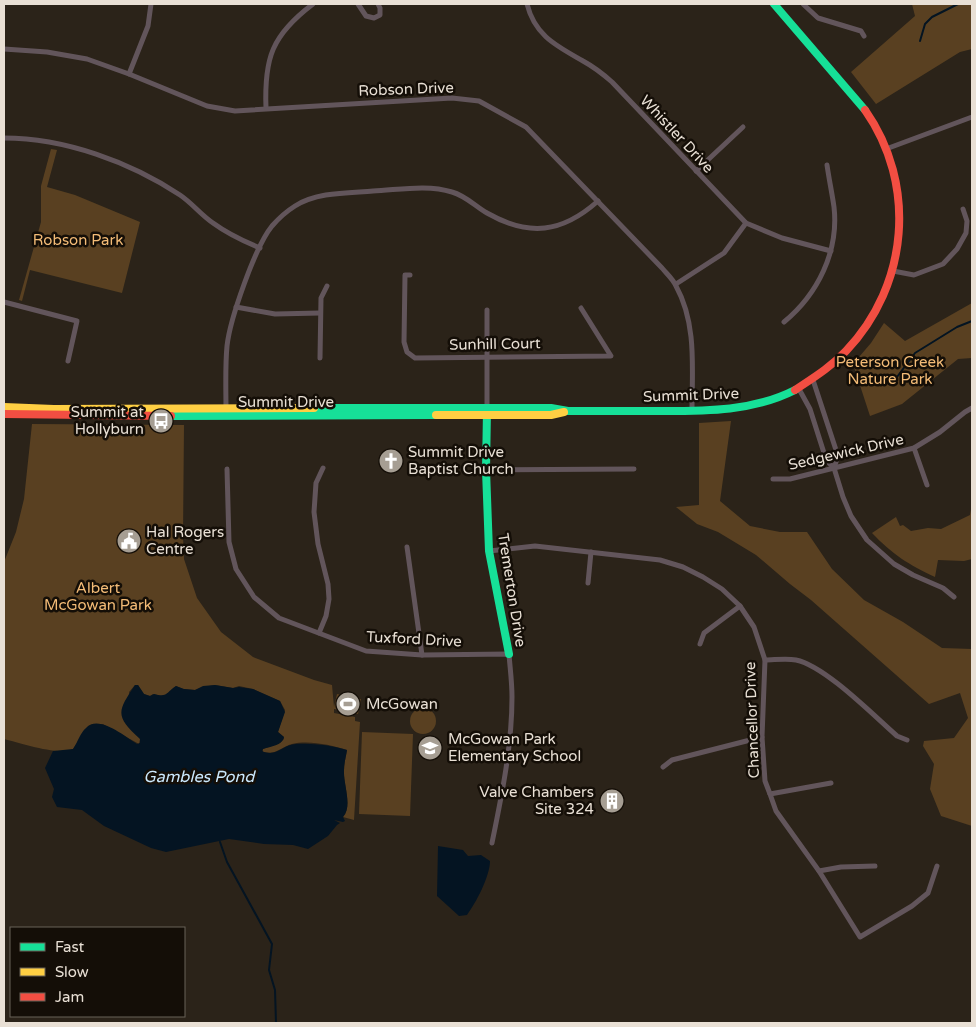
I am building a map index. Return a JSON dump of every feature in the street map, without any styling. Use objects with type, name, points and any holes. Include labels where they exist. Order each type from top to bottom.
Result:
[{"type":"main road","name":"Summit Drive","points":[[4,414],[487,412],[551,408],[568,411],[720,410],[779,397],[799,388],[813,380],[836,362],[855,341],[881,302],[893,271],[898,239],[899,194],[886,149],[874,124],[850,90],[774,4]]},
{"type":"main road","name":"Summit Drive","points":[[4,407],[226,413]]},
{"type":"main road","name":"Tremerton Drive","points":[[487,412],[486,470],[490,550],[508,654]]},
{"type":"street","points":[[129,74],[148,26],[151,4]]},
{"type":"street","points":[[266,108],[265,84],[270,55],[277,40],[292,22],[313,4]]},
{"type":"street","points":[[358,4],[366,16],[374,18],[380,15],[378,4]]},
{"type":"street","name":"Whistler Drive","points":[[528,4],[530,14],[545,37],[556,46],[582,60],[605,76],[746,223],[782,238],[831,251]]},
{"type":"street","points":[[804,4],[818,18],[861,32],[864,36]]},
{"type":"street","name":"Robson Drive","points":[[4,49],[47,52],[87,59],[207,106],[235,110],[452,98],[479,102],[526,127],[676,284],[690,322],[692,410]]},
{"type":"street","points":[[886,149],[972,117]]},
{"type":"street","points":[[696,171],[743,127]]},
{"type":"street","points":[[4,138],[56,144],[95,154],[147,176],[182,196],[212,222],[236,238],[260,248]]},
{"type":"street","points":[[784,322],[797,311],[814,289],[822,276],[831,251],[834,230],[834,208],[827,165]]},
{"type":"street","points":[[226,413],[227,345],[236,307],[260,248],[272,227],[296,205],[317,197],[336,194],[429,188],[452,192],[469,200],[485,212],[502,221],[531,229],[561,226],[583,214],[598,201]]},
{"type":"street","points":[[893,271],[914,274],[943,264],[957,249],[966,233],[966,221],[962,209]]},
{"type":"street","points":[[676,284],[724,253],[746,223]]},
{"type":"street","name":"Sunhill Court","points":[[410,275],[405,275],[404,342],[407,352],[415,358],[611,356],[582,308]]},
{"type":"street","points":[[320,358],[321,298],[327,286]]},
{"type":"street","points":[[4,302],[77,321],[68,360]]},
{"type":"street","points":[[236,307],[275,314],[320,313]]},
{"type":"street","name":"Tremerton Drive","points":[[486,310],[487,412]]},
{"type":"street","points":[[813,380],[836,450],[837,459],[834,468]]},
{"type":"street","points":[[799,388],[810,409],[824,453],[828,462],[834,468],[851,516],[867,540],[894,564],[913,575],[943,588],[954,596]]},
{"type":"street","name":"Sedgewick Drive","points":[[772,479],[790,479],[914,448],[940,432],[972,408]]},
{"type":"street","points":[[914,448],[927,485]]},
{"type":"street","points":[[319,633],[326,616],[329,599],[328,584],[318,544],[314,512],[316,483],[323,468]]},
{"type":"street","name":"Tuxford Drive","points":[[227,469],[229,542],[236,569],[254,597],[279,618],[366,651],[422,654],[508,654]]},
{"type":"street","points":[[486,470],[634,469]]},
{"type":"street","name":"Chancellor Drive","points":[[490,550],[536,546],[660,560],[683,567],[722,589],[740,606],[754,627],[765,660],[762,738],[765,781],[776,811],[819,871],[860,937],[912,906],[928,893],[936,866]]},
{"type":"street","points":[[406,547],[422,654]]},
{"type":"street","points":[[588,583],[591,552]]},
{"type":"street","points":[[700,644],[704,633],[740,606]]},
{"type":"street","name":"Tremerton Drive","points":[[492,843],[504,786],[510,737],[512,694],[508,654]]},
{"type":"street","points":[[765,660],[795,660],[814,667],[831,678],[897,736],[908,740]]},
{"type":"street","points":[[663,767],[672,760],[762,738]]},
{"type":"street","points":[[770,794],[831,784]]},
{"type":"street","points":[[819,871],[841,867],[876,866]]},
{"type":"green space","points":[[912,4],[972,4],[972,49],[960,52],[876,104],[851,72],[915,16]]},
{"type":"green space","name":"Robson Park","points":[[51,149],[57,150],[47,187],[75,195],[140,222],[122,293],[30,270],[22,301],[19,300],[41,222],[41,186]]},
{"type":"green space","name":"Peterson Creek Nature Park","points":[[972,303],[972,358],[958,359],[902,404],[870,416],[853,364],[871,343],[884,323],[905,341]]},
{"type":"green space","points":[[731,421],[720,501],[750,526],[780,532],[807,532],[832,569],[864,600],[903,622],[942,648],[972,649],[972,826],[941,816],[930,789],[934,764],[923,746],[924,741],[954,738],[968,718],[960,693],[929,704],[811,600],[756,555],[718,532],[697,524],[676,507],[699,505],[699,423]]},
{"type":"green space","name":"Albert McGowan Park","points":[[32,424],[184,425],[184,559],[197,598],[221,632],[253,657],[332,685],[334,707],[337,694],[361,699],[358,714],[334,709],[334,713],[355,717],[355,721],[360,722],[354,820],[343,817],[347,807],[344,770],[347,750],[327,745],[299,743],[268,753],[263,752],[263,749],[280,743],[284,739],[278,732],[285,710],[280,701],[253,689],[239,686],[233,688],[215,685],[195,690],[176,686],[166,695],[153,694],[150,696],[144,694],[138,685],[135,685],[129,692],[140,739],[139,744],[103,724],[88,726],[73,749],[66,751],[49,750],[4,739],[4,562],[16,532],[24,499]]},
{"type":"green space","points":[[972,503],[972,559],[964,561],[938,560],[935,577],[901,558],[872,533],[896,517],[900,526],[903,525],[911,531],[928,528],[941,529],[970,515]]},
{"type":"green space","points":[[423,708],[432,712],[436,721],[432,730],[423,734],[414,730],[410,721],[414,712]]},
{"type":"green space","points":[[362,732],[413,734],[410,816],[359,814]]},
{"type":"water","name":"Gambles Pond","points":[[135,685],[138,685],[144,694],[150,696],[154,694],[167,694],[176,686],[195,690],[203,686],[215,685],[239,687],[253,689],[280,701],[285,712],[278,732],[284,737],[283,740],[279,744],[262,751],[272,753],[287,746],[302,744],[322,745],[347,750],[344,770],[347,801],[346,812],[343,817],[345,821],[334,820],[340,823],[328,836],[308,849],[293,845],[264,844],[229,839],[166,852],[151,848],[104,826],[82,810],[57,807],[52,797],[54,789],[45,768],[53,751],[73,749],[84,730],[91,724],[105,725],[137,744],[140,743],[140,739],[126,725],[121,714],[122,708]]},
{"type":"water","points":[[438,846],[463,850],[468,856],[481,855],[490,861],[488,874],[482,889],[467,915],[459,916],[437,896]]},
{"type":"waterway","points":[[920,41],[925,24],[932,17],[958,4]]},
{"type":"waterway","points":[[897,377],[915,353],[957,327],[972,321]]},
{"type":"waterway","points":[[220,842],[227,862],[272,944],[269,970],[275,990],[276,1023]]},
{"type":"traffic: fast","points":[[774,4],[865,110]]},
{"type":"traffic: fast","points":[[314,408],[551,408],[568,411],[709,410],[762,403],[795,390]]},
{"type":"traffic: fast","points":[[487,410],[486,470],[489,551],[509,654]]},
{"type":"traffic: fast","points":[[171,416],[436,415]]},
{"type":"traffic: slow","points":[[4,407],[54,409],[314,408]]},
{"type":"traffic: slow","points":[[436,415],[551,415],[564,412]]},
{"type":"traffic: jam","points":[[795,390],[840,357],[867,325],[883,296],[893,265],[899,233],[898,201],[893,170],[882,139],[865,110]]},
{"type":"traffic: jam","points":[[4,414],[171,416]]},
{"type":"place","name":"Summit at Hollyburn","points":[[161,421]]},
{"type":"place","name":"Summit Drive Baptist Church","points":[[391,461]]},
{"type":"place","name":"Hal Rogers Centre","points":[[129,541]]},
{"type":"place","name":"McGowan","points":[[348,704]]},
{"type":"place","name":"McGowan Park Elementary School","points":[[430,748]]},
{"type":"place","name":"Valve Chambers Site 324","points":[[612,801]]}]
